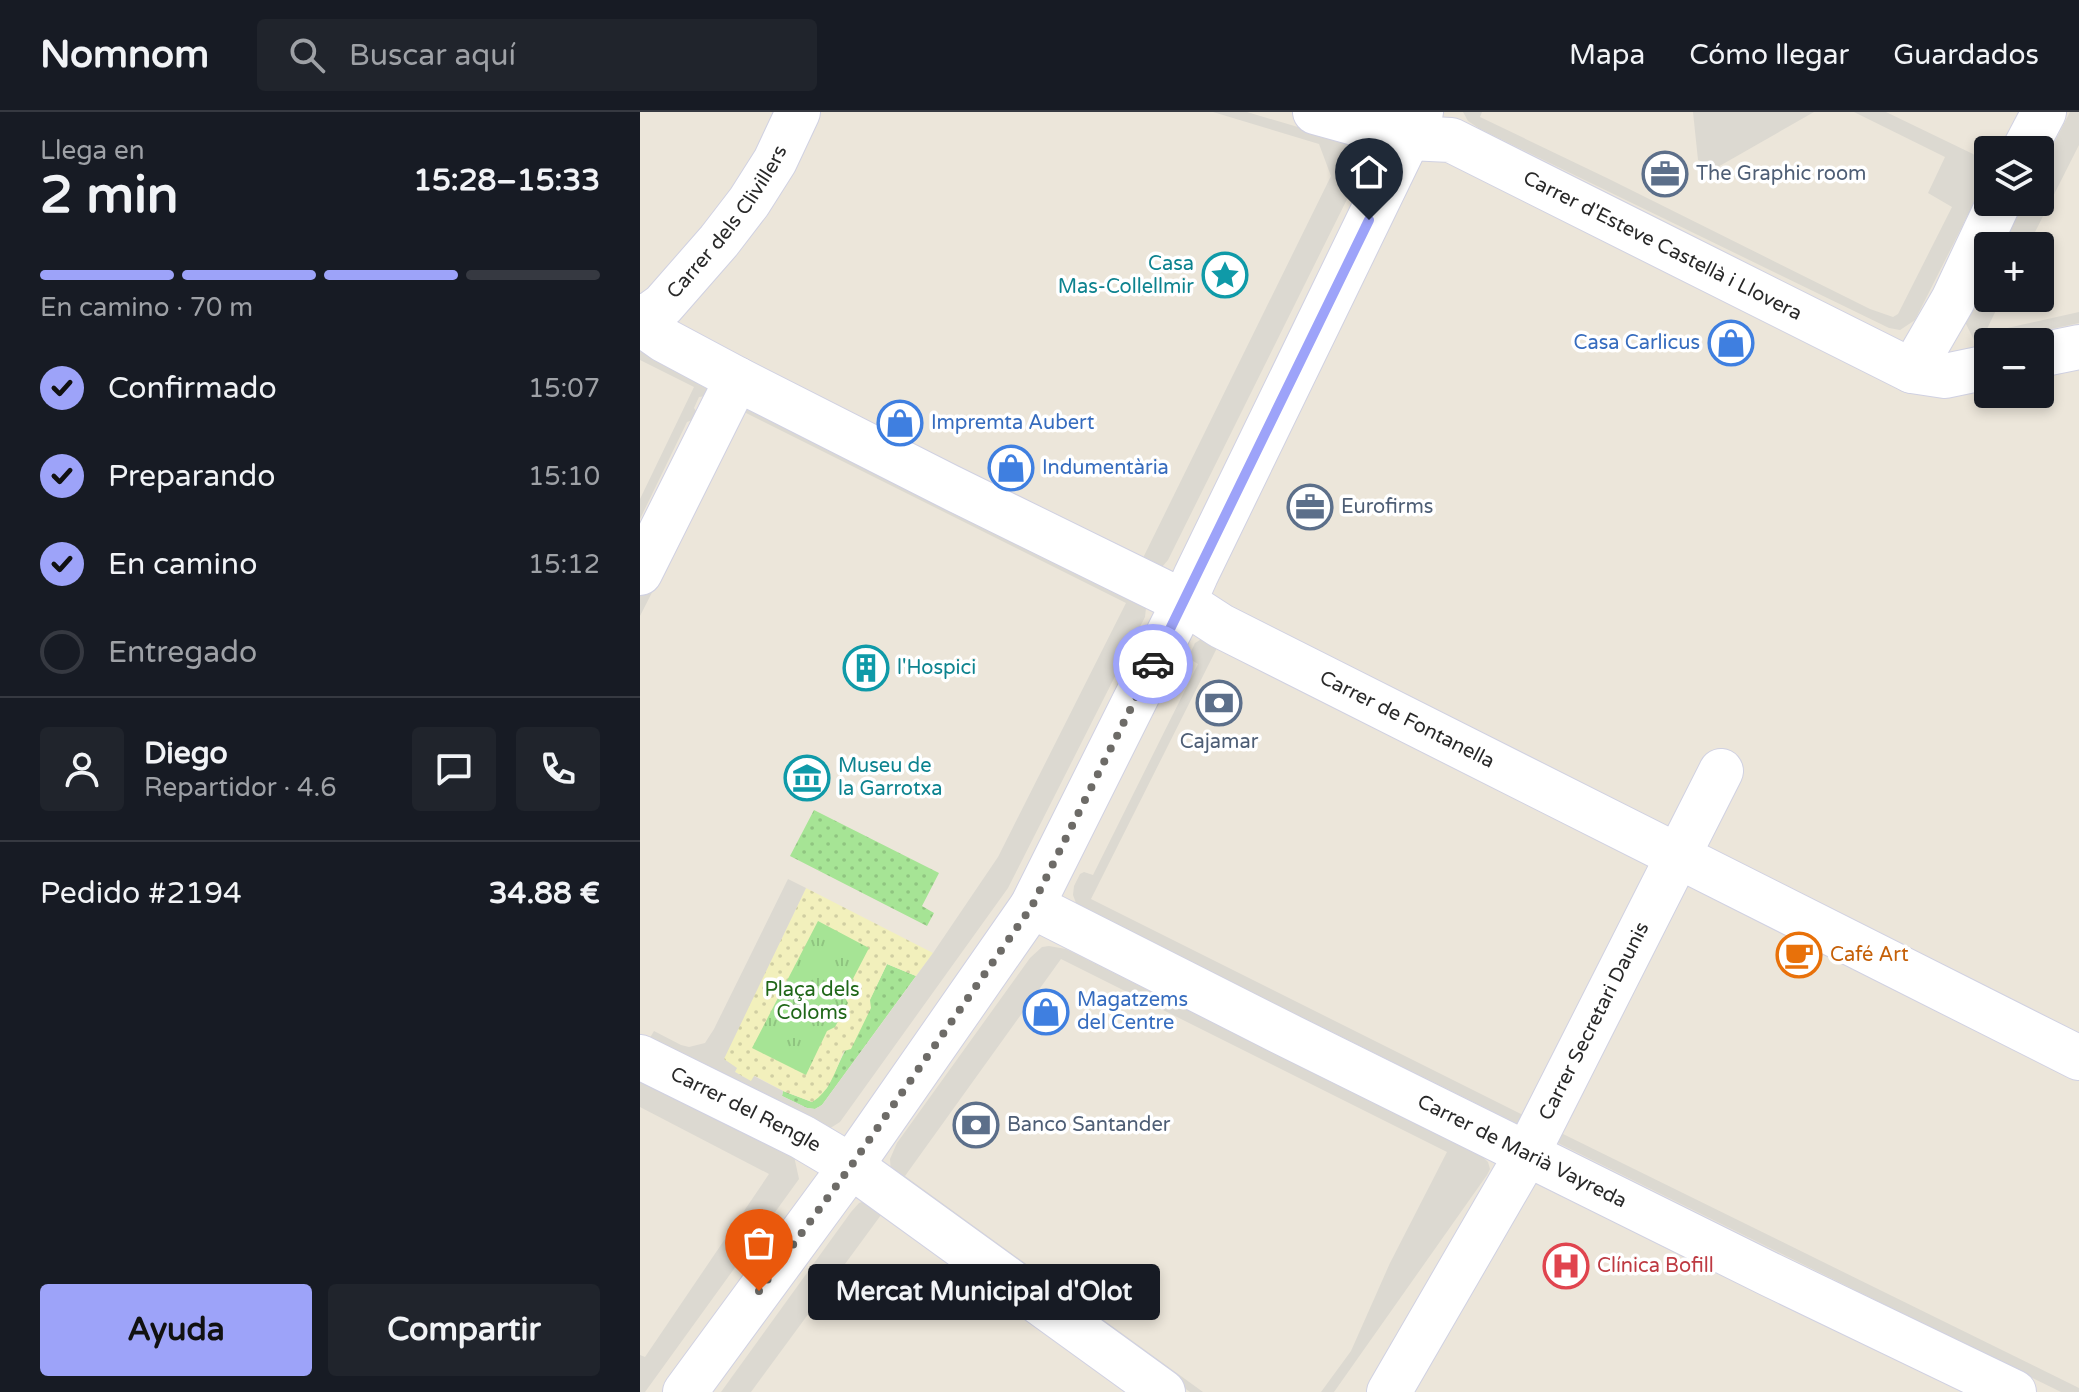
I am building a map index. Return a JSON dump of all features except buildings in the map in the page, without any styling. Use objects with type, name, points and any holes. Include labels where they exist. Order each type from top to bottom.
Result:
[{"type":"street","name":"Carrer dels Clivillers","points":[[640,316],[648,316],[663,305],[749,202],[775,161],[798,112]]},
{"type":"street","name":"Carrer d'Esteve Castellà i Llovera","points":[[1315,112],[1415,125],[1451,140],[1912,371]]},
{"type":"street","points":[[2031,136],[2044,112]]},
{"type":"street","points":[[685,1392],[851,1166],[1032,906],[1184,602],[1415,125]]},
{"type":"street","points":[[1974,370],[1945,376],[1912,371],[1953,300],[1992,216]]},
{"type":"street","name":"Carrer de Fontanella","points":[[640,323],[675,347],[1184,602],[1221,626],[2079,1058]]},
{"type":"street","points":[[2054,352],[2079,347]]},
{"type":"street","points":[[640,573],[726,373]]},
{"type":"street","name":"Carrer Secretari Daunis","points":[[1389,1392],[1527,1154],[1721,771]]},
{"type":"street","name":"Carrer de Marià Vayreda","points":[[1032,906],[1785,1282],[2014,1392]]},
{"type":"street","name":"Carrer del Rengle","points":[[640,1057],[802,1137],[851,1166],[1163,1392]]},
{"type":"green space","points":[[814,810],[939,873],[922,906],[934,913],[927,926],[790,856]]},
{"type":"green space","name":"Plaça dels Coloms","points":[[818,921],[869,948],[844,996],[848,1003],[835,1027],[827,1031],[806,1075],[752,1048]]},
{"type":"green space","points":[[887,964],[916,976],[822,1105],[815,1109],[807,1108],[782,1096],[783,1091],[812,1102],[827,1088]]},
{"type":"sand","points":[[806,888],[933,953],[916,976],[887,964],[870,1000],[871,1008],[851,1049],[844,1051],[828,1086],[812,1102],[755,1076],[751,1082],[735,1072],[723,1059]]},
{"type":"shaded area","points":[[806,112],[809,112],[780,173],[725,250],[675,312],[679,330],[1141,562],[1331,176],[1319,144],[1213,112],[1247,112],[1352,143],[1363,152],[1363,167],[1162,567],[1154,572],[1141,570],[719,358],[711,374],[715,383],[706,396],[699,397],[694,408],[698,414],[687,422],[640,519],[640,499],[694,387],[640,360],[640,299],[715,233],[722,245],[780,166]]},
{"type":"shaded area","points":[[1463,112],[1482,112],[1480,117],[1870,309],[1893,317],[1898,314],[1952,207],[1928,193],[1945,157],[1854,112],[1886,112],[1973,154],[1974,203],[1915,320],[1900,330],[1889,328],[1468,121]]},
{"type":"shaded area","points":[[1693,112],[1814,112],[1716,168],[1698,160]]},
{"type":"shaded area","points":[[2070,112],[2079,112],[2079,145],[2054,195],[2054,143]]},
{"type":"shaded area","points":[[2017,216],[2043,216],[2035,232],[2009,232]]},
{"type":"shaded area","points":[[1974,303],[1974,312],[1995,312],[1987,328],[1974,328],[1974,340],[1965,322]]},
{"type":"shaded area","points":[[2079,312],[2079,323],[2054,328],[2007,328]]},
{"type":"shaded area","points":[[740,400],[1142,597],[1146,608],[1145,617],[1008,888],[840,1122],[824,1132],[645,1040],[654,1031],[689,1047],[705,1043],[788,879],[806,888],[724,1059],[737,1068],[735,1072],[751,1081],[754,1076],[783,1091],[782,1096],[807,1108],[815,1109],[822,1105],[933,953],[998,857],[1126,603],[744,412],[640,616],[640,596]]},
{"type":"shaded area","points":[[1203,638],[1654,860],[1520,1125],[1076,903],[1074,886],[1080,874],[1093,875],[1198,664],[1188,658],[1195,643]],"holes":[[[1217,648],[1650,863],[1523,1115],[1091,899]]]},
{"type":"shaded area","points":[[1686,876],[1693,876],[2079,1072],[2079,1081],[1689,884],[1561,1133],[2079,1388],[2079,1392],[2061,1392],[1556,1142],[1554,1132],[1680,881]]},
{"type":"shaded area","points":[[1042,947],[1066,949],[1488,1162],[1490,1169],[1487,1175],[1334,1392],[1321,1392],[1351,1351],[1390,1263],[1447,1152],[1061,959],[905,1176],[1203,1392],[1190,1392],[891,1173],[890,1159],[897,1143],[1030,958]]},
{"type":"shaded area","points":[[640,1063],[790,1138],[799,1179],[645,1392],[640,1392],[640,1355],[645,1357],[769,1174],[640,1107]]},
{"type":"shaded area","points":[[867,1200],[881,1215],[751,1392],[721,1392],[851,1212]]},
{"type":"way so far","points":[[759,1291],[851,1166],[1032,906],[1153,664]]},
{"type":"place","name":"The Graphic room","points":[[1665,174]]},
{"type":"place","name":"Casa Mas-Collellmir","points":[[1225,275]]},
{"type":"place","name":"Casa Carlicus","points":[[1731,343]]},
{"type":"place","name":"Impremta Aubert","points":[[900,423]]},
{"type":"place","name":"Indumentària","points":[[1011,468]]},
{"type":"place","name":"Eurofirms","points":[[1310,507]]},
{"type":"place","name":"l'Hospici","points":[[866,668]]},
{"type":"place","name":"Cajamar","points":[[1219,703]]},
{"type":"place","name":"Museu de la Garrotxa","points":[[807,778]]},
{"type":"place","name":"Café Art","points":[[1799,955]]},
{"type":"place","name":"Magatzems del Centre","points":[[1046,1012]]},
{"type":"place","name":"Banco Santander","points":[[976,1125]]},
{"type":"place","name":"Clínica Bofill","points":[[1566,1266]]},
{"type":"place","name":"Mercat Municipal d'Olot","points":[[759,1291]]},
{"type":"route","points":[[1153,664],[1369,220]]}]
